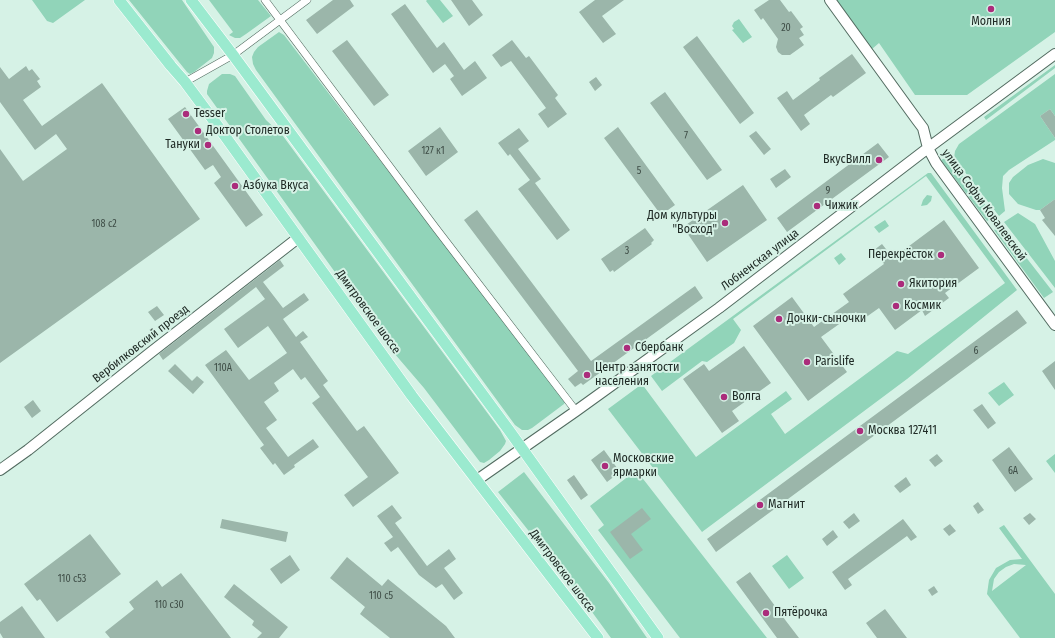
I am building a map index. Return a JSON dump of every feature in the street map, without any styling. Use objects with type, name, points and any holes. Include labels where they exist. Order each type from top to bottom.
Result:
[{"type":"main road","name":"Дмитровское шоссе","points":[[119,0],[185,82],[412,396],[598,638]]},
{"type":"main road","points":[[190,0],[233,55],[522,449],[658,638]]},
{"type":"street","points":[[265,0],[576,411]]},
{"type":"street","points":[[185,82],[233,55],[307,0]]},
{"type":"street","name":"улица Софьи Ковалевской","points":[[830,0],[923,128],[928,148],[936,163],[1055,325]]},
{"type":"street","name":"Лобненская улица","points":[[477,480],[719,308],[928,148],[1055,54]]},
{"type":"street","name":"Вербилковский проезд","points":[[0,470],[28,450],[157,347],[298,238]]},
{"type":"green space","points":[[32,0],[85,0],[53,23],[47,21]]},
{"type":"green space","points":[[129,0],[182,0],[214,47],[212,58],[194,72],[190,74],[187,72]]},
{"type":"green space","points":[[209,0],[258,0],[271,16],[240,38],[235,38],[229,35],[233,32]]},
{"type":"green space","points":[[440,0],[453,16],[443,23],[426,1]]},
{"type":"green space","points":[[833,0],[1055,0],[1055,32],[967,95],[915,95],[879,43],[872,49]]},
{"type":"green space","points":[[739,19],[752,37],[743,43],[732,30],[734,29],[732,26],[734,22]]},
{"type":"green space","points":[[279,32],[284,35],[565,402],[532,428],[522,430],[515,425],[256,70],[252,57],[254,52],[258,47]]},
{"type":"green space","points":[[1055,65],[1055,68],[986,120],[984,117]]},
{"type":"green space","points":[[222,74],[230,74],[235,76],[266,120],[283,136],[500,430],[506,441],[505,444],[500,451],[489,460],[484,463],[480,462],[424,388],[388,346],[207,94],[209,84]]},
{"type":"green space","points":[[1055,74],[1055,116],[1050,109],[1040,116],[1055,140],[1009,170],[1003,176],[1002,188],[1005,211],[999,216],[954,158],[955,151],[959,144]]},
{"type":"green space","points":[[947,157],[995,217],[987,221],[941,160]]},
{"type":"green space","points":[[1043,159],[1055,163],[1055,199],[1040,210],[1018,204],[1009,194],[1009,183],[1013,177],[1028,165]]},
{"type":"green space","points":[[928,173],[931,173],[1017,290],[907,379],[702,532],[608,409],[642,384],[696,457],[786,391],[792,399],[771,414],[785,434],[897,351],[908,354],[1005,283],[926,176],[733,319],[741,330],[734,343],[707,362],[702,361],[662,391],[651,376]]},
{"type":"green space","points":[[927,195],[932,196],[931,201],[927,205],[921,206],[923,200]]},
{"type":"green space","points":[[1018,213],[1035,224],[1055,261],[1055,288],[1004,222]]},
{"type":"green space","points":[[885,220],[889,226],[879,233],[874,227]]},
{"type":"green space","points":[[1001,225],[1053,292],[1044,298],[994,230]]},
{"type":"green space","points":[[841,253],[846,259],[839,265],[834,258]]},
{"type":"green space","points":[[1004,382],[1014,395],[999,406],[988,393]]},
{"type":"green space","points":[[1055,454],[1055,473],[1046,461]]},
{"type":"green space","points":[[524,472],[609,583],[647,638],[611,638],[584,601],[498,492]]},
{"type":"green space","points":[[630,475],[640,475],[767,638],[680,638],[598,530],[604,525],[590,506]]},
{"type":"green space","points":[[1004,525],[1055,594],[1055,638],[1020,638],[987,594],[989,580],[996,568],[1010,560],[1022,559],[999,528]],"holes":[[[1014,564],[1026,565],[992,591],[994,579],[999,572]]]},
{"type":"green space","points":[[787,555],[804,578],[789,589],[772,566]]},
{"type":"building","points":[[333,0],[350,0],[354,6],[317,34],[306,20]]},
{"type":"building","points":[[451,0],[472,0],[483,15],[469,26]]},
{"type":"building","points":[[595,0],[624,0],[602,16],[616,34],[603,43],[579,12]]},
{"type":"building","points":[[769,0],[780,0],[789,12],[791,11],[803,27],[800,29],[804,35],[799,38],[804,45],[790,55],[782,55],[778,52],[776,47],[778,39],[763,18],[761,20],[754,10]]},
{"type":"building","points":[[405,4],[437,48],[444,42],[464,70],[475,61],[487,78],[462,96],[450,79],[454,76],[445,64],[433,73],[391,14]]},
{"type":"building","points":[[697,36],[754,113],[740,124],[683,47]]},
{"type":"building","points":[[347,40],[389,95],[374,106],[332,51]]},
{"type":"building","points":[[512,40],[526,58],[529,56],[558,95],[555,98],[567,114],[548,128],[538,114],[546,108],[511,61],[501,67],[492,55]]},
{"type":"building","points":[[852,54],[866,73],[833,97],[831,95],[804,115],[810,124],[801,131],[777,98],[787,91],[793,100],[820,80],[819,78]]},
{"type":"building","points":[[26,66],[29,71],[32,69],[40,79],[37,81],[41,87],[23,100],[42,126],[102,83],[200,219],[0,363],[0,149],[23,181],[67,149],[56,134],[35,150],[0,102],[0,67],[9,79]]},
{"type":"building","points":[[596,77],[602,85],[595,91],[589,82]]},
{"type":"building","points":[[665,92],[722,170],[707,180],[650,103]]},
{"type":"building","points":[[185,107],[263,215],[246,227],[214,183],[221,177],[213,165],[205,170],[168,119]]},
{"type":"building","points":[[1050,109],[1055,116],[1055,138],[1040,116]]},
{"type":"building","points":[[440,127],[458,152],[426,176],[408,151]]},
{"type":"building","points":[[618,127],[675,205],[661,215],[604,138]]},
{"type":"building","points":[[519,128],[529,141],[518,149],[541,179],[535,183],[570,230],[557,240],[518,189],[530,180],[510,154],[508,156],[498,143]]},
{"type":"building","points":[[756,131],[771,149],[764,155],[749,136]]},
{"type":"building","points":[[878,143],[889,157],[787,232],[777,218]]},
{"type":"building","points":[[785,169],[791,177],[776,188],[770,179]]},
{"type":"building","name":"Дом культуры \"Восход\"","points":[[743,185],[767,220],[707,262],[683,227]]},
{"type":"building","points":[[1055,199],[1055,236],[1042,220],[1045,218],[1040,210]]},
{"type":"building","points":[[477,210],[591,361],[695,286],[703,298],[583,385],[581,383],[575,387],[568,379],[578,371],[464,220]]},
{"type":"building","points":[[944,220],[979,268],[945,293],[949,298],[925,316],[922,310],[895,330],[879,308],[862,320],[856,312],[821,337],[847,372],[808,401],[753,326],[792,297],[814,327],[849,302],[843,294],[884,264],[874,250],[882,244],[893,258]]},
{"type":"building","points":[[645,228],[654,240],[651,243],[652,244],[614,272],[613,270],[610,272],[601,259]]},
{"type":"building","points":[[280,260],[284,266],[263,282],[283,308],[304,293],[309,300],[283,319],[296,337],[303,331],[308,337],[300,342],[328,381],[323,385],[357,431],[364,426],[399,473],[353,507],[344,495],[368,477],[312,403],[320,397],[305,377],[301,380],[293,369],[274,383],[279,391],[264,402],[277,420],[266,428],[288,457],[313,439],[319,447],[294,465],[295,467],[284,475],[275,463],[273,465],[260,448],[264,445],[205,365],[226,350],[249,380],[287,353],[268,326],[238,348],[224,329],[265,299],[256,287],[163,360],[159,354]]},
{"type":"building","points":[[157,306],[164,315],[155,321],[148,312]]},
{"type":"building","points":[[1017,310],[1027,323],[716,552],[707,539]]},
{"type":"building","name":"Волга","points":[[744,346],[771,383],[732,411],[739,421],[722,433],[683,379],[704,364],[709,371]]},
{"type":"building","points":[[1055,361],[1055,390],[1042,371]]},
{"type":"building","points":[[175,364],[192,381],[197,376],[204,382],[193,394],[168,371]]},
{"type":"building","points":[[33,400],[41,411],[32,418],[24,407]]},
{"type":"building","points":[[982,404],[996,423],[988,429],[973,410]]},
{"type":"building","points":[[1009,447],[1033,479],[1015,492],[992,460]]},
{"type":"building","name":"Московские ярмарки","points":[[604,450],[620,472],[607,482],[591,460]]},
{"type":"building","points":[[937,454],[943,461],[935,467],[929,460]]},
{"type":"building","points":[[574,475],[588,495],[581,500],[567,480]]},
{"type":"building","points":[[906,477],[911,485],[900,493],[894,486]]},
{"type":"building","points":[[978,502],[984,510],[978,514],[973,506]]},
{"type":"building","points":[[392,505],[402,518],[395,523],[427,566],[449,549],[456,559],[444,568],[463,593],[454,600],[442,584],[436,588],[419,575],[398,547],[391,552],[384,543],[393,537],[377,516]]},
{"type":"building","points":[[642,508],[651,519],[631,534],[643,550],[630,559],[610,532]]},
{"type":"building","points":[[854,513],[860,521],[849,529],[843,522]]},
{"type":"building","points":[[1030,513],[1036,519],[1029,525],[1023,518]]},
{"type":"building","points":[[222,519],[288,532],[286,542],[220,528]]},
{"type":"building","points":[[903,519],[917,537],[911,541],[907,536],[848,579],[852,585],[845,590],[832,572]]},
{"type":"building","points":[[950,524],[956,531],[949,536],[943,529]]},
{"type":"building","points":[[833,530],[838,537],[827,546],[822,539]]},
{"type":"building","points":[[90,534],[121,574],[57,622],[40,599],[37,601],[24,584]]},
{"type":"building","points":[[290,555],[300,570],[281,584],[270,569]]},
{"type":"building","points":[[347,557],[382,586],[388,579],[446,626],[455,638],[390,638],[360,614],[365,607],[330,578]]},
{"type":"building","points":[[750,572],[799,638],[777,638],[736,582]]},
{"type":"building","points":[[181,573],[231,638],[110,638],[105,632],[134,609],[129,602],[157,580],[162,587]]},
{"type":"building","points":[[234,584],[288,627],[279,638],[257,638],[262,633],[252,625],[254,621],[224,597]]},
{"type":"building","points":[[934,586],[938,592],[932,596],[928,590]]},
{"type":"building","points":[[22,606],[45,638],[3,638],[0,633],[0,622]]},
{"type":"building","points":[[885,609],[907,638],[877,638],[866,623]]},
{"type":"place","name":"Молния","points":[[991,9]]},
{"type":"place","name":"Tesser","points":[[186,114]]},
{"type":"place","name":"Доктор Столетов","points":[[198,131]]},
{"type":"place","name":"Тануки","points":[[208,145]]},
{"type":"place","name":"ВкусВилл","points":[[879,160]]},
{"type":"place","name":"Азбука Вкуса","points":[[235,186]]},
{"type":"place","name":"Чижик","points":[[817,206]]},
{"type":"place","name":"Дом культуры \"Восход\"","points":[[725,223]]},
{"type":"place","name":"Перекрёсток","points":[[941,255]]},
{"type":"place","name":"Якитория","points":[[901,284]]},
{"type":"place","name":"Космик","points":[[896,306]]},
{"type":"place","name":"Дочки-сыночки","points":[[779,319]]},
{"type":"place","name":"Сбербанк","points":[[627,348]]},
{"type":"place","name":"Parislife","points":[[807,362]]},
{"type":"place","name":"Центр занятости населения","points":[[587,375]]},
{"type":"place","name":"Волга","points":[[724,397]]},
{"type":"place","name":"Москва 127411","points":[[860,431]]},
{"type":"place","name":"Московские ярмарки","points":[[605,466]]},
{"type":"place","name":"Магнит","points":[[760,505]]},
{"type":"place","name":"Пятёрочка","points":[[766,613]]}]
